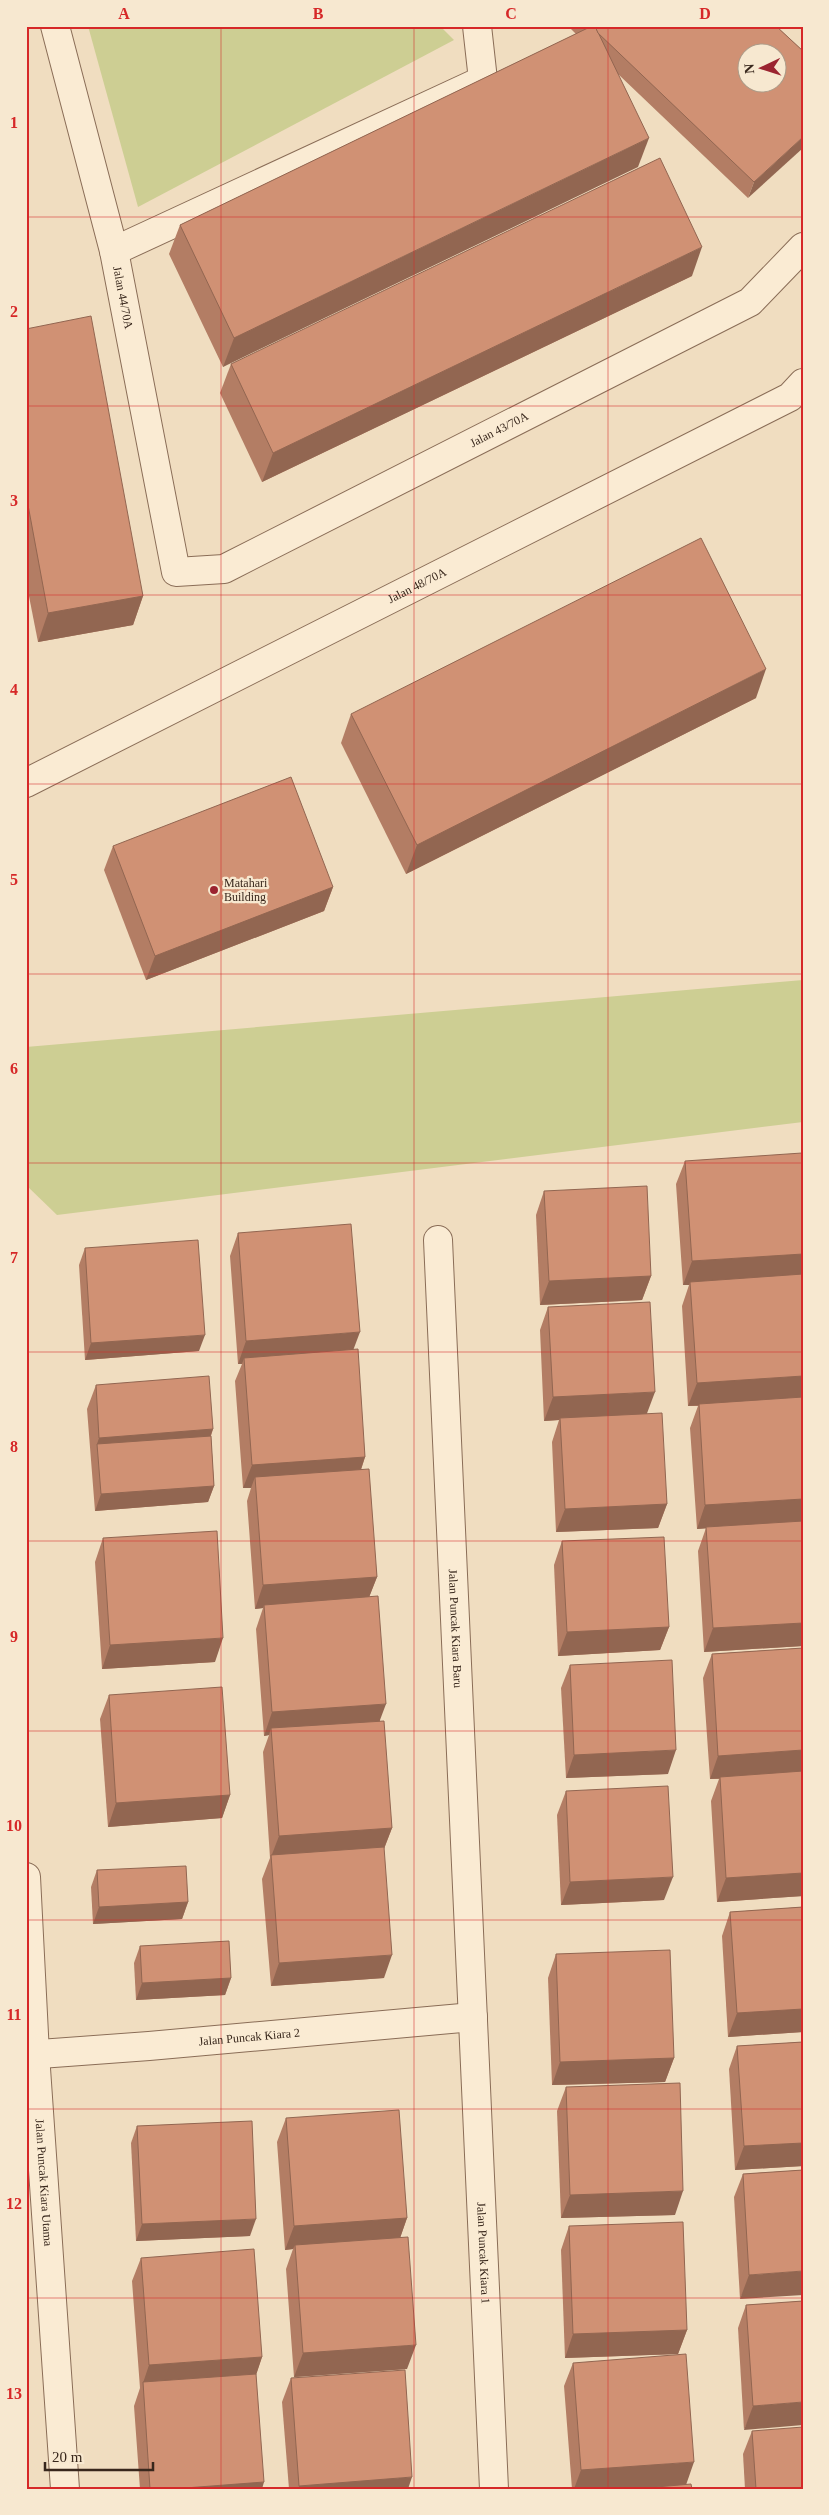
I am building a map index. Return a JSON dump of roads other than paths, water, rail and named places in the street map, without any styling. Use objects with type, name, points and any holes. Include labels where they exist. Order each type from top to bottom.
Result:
[{"type":"street","name":"Jalan 44/70A","points":[[55,26],[114,251],[176,572]]},
{"type":"street","points":[[114,251],[483,80],[477,26]]},
{"type":"street","name":"Jalan 43/70A","points":[[176,572],[224,569],[750,302],[803,247]]},
{"type":"street","name":"Jalan 48/70A","points":[[26,783],[790,397],[803,383]]},
{"type":"street","name":"Jalan Puncak Kiara Baru","points":[[438,1240],[473,2017]]},
{"type":"street","name":"Jalan Puncak Kiara Utama","points":[[26,1877],[31,2054],[65,2489]]},
{"type":"street","name":"Jalan Puncak Kiara 2","points":[[31,2054],[140,2047],[473,2017]]},
{"type":"street","name":"Jalan Puncak Kiara 1","points":[[473,2017],[494,2489]]},
{"type":"place","name":"Matahari Building","points":[[214,890]]}]
